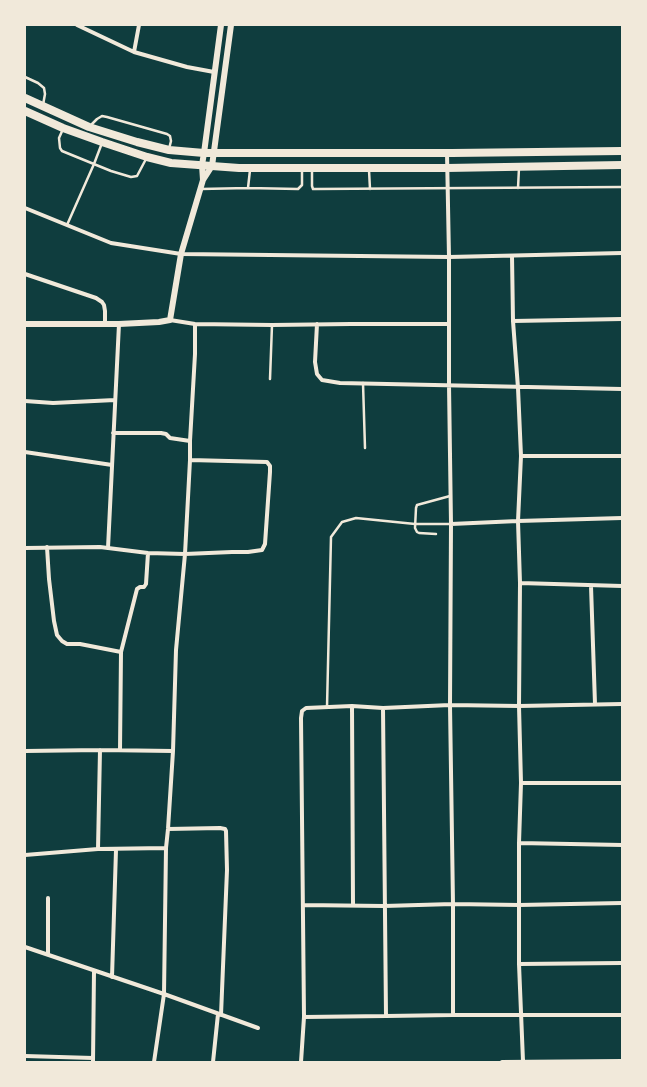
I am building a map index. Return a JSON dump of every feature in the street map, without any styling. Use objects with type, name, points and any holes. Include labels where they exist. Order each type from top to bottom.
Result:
[{"type":"main road","points":[[25,98],[89,127],[169,150],[204,153],[622,151]]},
{"type":"main road","points":[[25,111],[63,128],[102,142],[147,157],[171,163],[239,168],[447,168],[622,165]]},
{"type":"street","points":[[77,25],[134,52],[187,67],[214,72]]},
{"type":"street","points":[[134,52],[139,25]]},
{"type":"street","points":[[170,320],[181,254],[203,180],[202,165],[221,25]]},
{"type":"street","points":[[203,180],[212,166],[231,25]]},
{"type":"street","points":[[447,153],[451,524],[450,705],[453,1014]]},
{"type":"street","points":[[25,208],[111,243],[181,254],[449,257],[622,253]]},
{"type":"street","points":[[512,256],[513,321],[521,456],[518,521],[520,583],[519,706],[521,783],[519,843],[519,964],[523,1061]]},
{"type":"street","points":[[25,274],[96,298],[104,305],[105,324]]},
{"type":"street","points":[[513,321],[622,319]]},
{"type":"street","points":[[25,324],[119,324],[170,320],[195,324],[449,324]]},
{"type":"street","points":[[108,548],[119,324]]},
{"type":"street","points":[[154,1062],[164,994],[166,848],[173,751],[176,650],[185,554],[195,354],[195,324]]},
{"type":"street","points":[[317,324],[315,362],[317,374],[322,380],[340,383],[622,390]]},
{"type":"street","points":[[25,401],[53,403],[115,400]]},
{"type":"street","points":[[114,433],[162,433],[166,434],[170,438],[190,441]]},
{"type":"street","points":[[25,452],[112,465]]},
{"type":"street","points":[[521,456],[622,456]]},
{"type":"street","points":[[25,548],[108,548],[148,553],[185,554],[248,552],[262,550],[265,544],[270,472],[270,466],[267,462],[190,460]]},
{"type":"street","points":[[451,524],[622,518]]},
{"type":"street","points":[[47,547],[49,579],[57,635],[67,644],[80,644],[121,652]]},
{"type":"street","points":[[120,750],[121,652],[137,589],[144,587],[146,584],[148,553]]},
{"type":"street","points":[[520,583],[622,586]]},
{"type":"street","points":[[591,586],[595,704]]},
{"type":"street","points":[[300,1062],[304,1016],[302,711],[306,708],[352,706],[383,708],[450,705],[519,706],[622,704]]},
{"type":"street","points":[[352,706],[353,905]]},
{"type":"street","points":[[383,708],[386,1016]]},
{"type":"street","points":[[25,752],[100,750],[173,751]]},
{"type":"street","points":[[98,849],[100,750]]},
{"type":"street","points":[[521,783],[622,783]]},
{"type":"street","points":[[168,829],[220,828],[226,831],[227,870],[219,1014],[213,1062]]},
{"type":"street","points":[[519,843],[622,845]]},
{"type":"street","points":[[25,855],[98,849],[116,850],[166,848]]},
{"type":"street","points":[[112,976],[116,850]]},
{"type":"street","points":[[48,898],[48,954]]},
{"type":"street","points":[[304,905],[384,906],[622,903]]},
{"type":"street","points":[[25,947],[164,994],[258,1028]]},
{"type":"street","points":[[519,964],[622,962]]},
{"type":"street","points":[[25,1056],[93,1060],[94,971]]},
{"type":"street","points":[[304,1016],[453,1014],[622,1015]]},
{"type":"street","points":[[502,1062],[622,1062]]},
{"type":"lane","points":[[25,77],[38,83],[44,88],[45,94],[43,106]]},
{"type":"lane","points":[[89,127],[102,116],[167,134],[170,136],[171,141],[169,150]]},
{"type":"lane","points":[[63,128],[59,138],[60,148],[62,151],[131,177],[137,176],[147,157]]},
{"type":"lane","points":[[67,225],[102,142]]},
{"type":"lane","points":[[518,188],[519,166]]},
{"type":"lane","points":[[248,188],[250,167]]},
{"type":"lane","points":[[201,190],[248,188],[298,189],[302,185],[302,167]]},
{"type":"lane","points":[[312,167],[312,186],[315,190],[622,187]]},
{"type":"lane","points":[[369,168],[370,189]]},
{"type":"lane","points":[[270,380],[272,325]]},
{"type":"lane","points":[[363,383],[365,448]]},
{"type":"lane","points":[[436,534],[420,533],[415,528],[416,508],[418,505],[450,496]]},
{"type":"lane","points":[[327,707],[331,537],[342,522],[356,518],[415,524],[451,524]]}]
